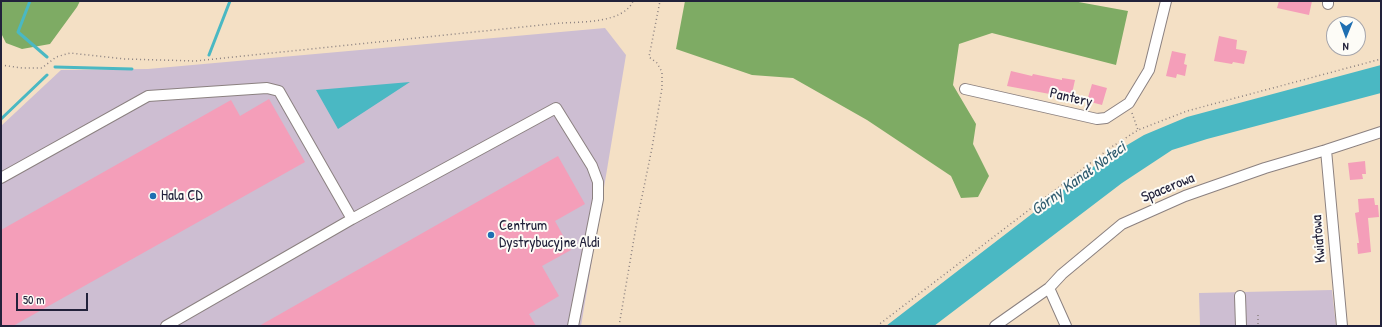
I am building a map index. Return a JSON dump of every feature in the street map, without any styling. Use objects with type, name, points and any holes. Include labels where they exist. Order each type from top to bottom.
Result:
[{"type":"street","name":"Pantery","points":[[966,89],[1097,119],[1106,118],[1129,103],[1149,70],[1166,1]]},
{"type":"street","points":[[1,178],[148,96],[267,88],[279,91],[352,219]]},
{"type":"street","points":[[166,326],[352,219],[556,108],[592,166],[598,182],[598,199],[573,326]]},
{"type":"street","name":"Spacerowa","points":[[995,326],[1049,288],[1062,274],[1122,224],[1185,196],[1266,168],[1381,132]]},
{"type":"street","name":"Kwiatowa","points":[[1326,150],[1342,326]]},
{"type":"street","points":[[1049,288],[1066,326]]},
{"type":"street","points":[[1240,296],[1241,326]]},
{"type":"path","points":[[1,65],[22,68],[42,68],[56,57],[70,53],[125,59],[195,61],[560,23],[604,20],[625,11],[633,1]]},
{"type":"path","points":[[619,326],[662,88],[662,72],[657,63],[649,57],[660,1]]},
{"type":"path","points":[[877,326],[1110,148],[1138,130],[1187,111],[1381,58]]},
{"type":"path","points":[[1129,103],[1138,130]]},
{"type":"path","points":[[1258,315],[1258,326]]},
{"type":"shaded area","points":[[605,28],[626,55],[581,326],[1,326],[1,126],[61,70],[148,69]]},
{"type":"shaded area","points":[[1332,290],[1336,326],[1200,326],[1199,293]]},
{"type":"green space","points":[[1,1],[80,1],[50,44],[22,49],[6,43],[1,33]]},
{"type":"green space","points":[[685,1],[1073,1],[1128,11],[1116,65],[992,33],[959,44],[953,85],[976,124],[973,144],[989,176],[978,197],[961,198],[951,176],[867,120],[793,78],[752,75],[676,49]]},
{"type":"water","name":"Górny Kanał Noteci","points":[[1381,65],[1381,93],[1207,139],[1172,150],[1122,183],[934,326],[886,326],[1102,160],[1144,135],[1187,117]]},
{"type":"water","points":[[410,82],[338,129],[316,90]]},
{"type":"building","points":[[1279,1],[1312,1],[1309,15],[1277,8]]},
{"type":"building","points":[[1219,36],[1237,40],[1236,49],[1247,51],[1244,64],[1214,61]]},
{"type":"building","points":[[1172,51],[1186,54],[1184,64],[1187,65],[1185,76],[1177,74],[1176,78],[1166,76]]},
{"type":"building","points":[[1011,71],[1032,76],[1033,74],[1062,80],[1062,78],[1075,80],[1071,98],[1007,86]]},
{"type":"building","points":[[1092,84],[1107,88],[1102,105],[1087,101]]},
{"type":"building","name":"Hala CD","points":[[269,99],[305,162],[13,326],[1,326],[1,230],[231,100],[240,116]]},
{"type":"building","name":"Centrum Dystrybucyjne Aldi","points":[[558,156],[585,204],[555,221],[571,250],[542,266],[559,296],[529,314],[536,326],[259,326]]},
{"type":"building","points":[[1365,161],[1366,174],[1362,174],[1363,179],[1350,180],[1348,163]]},
{"type":"building","points":[[1374,198],[1375,205],[1378,205],[1379,217],[1368,218],[1371,252],[1358,254],[1357,243],[1359,243],[1355,213],[1359,212],[1358,199]]},
{"type":"waterway","points":[[30,1],[18,32],[47,57]]},
{"type":"waterway","points":[[209,55],[230,1]]},
{"type":"waterway","points":[[55,67],[132,69]]},
{"type":"waterway","points":[[1,119],[47,75]]},
{"type":"place","name":"Hala CD","points":[[153,196]]},
{"type":"place","name":"Centrum Dystrybucyjne Aldi","points":[[491,235]]}]
